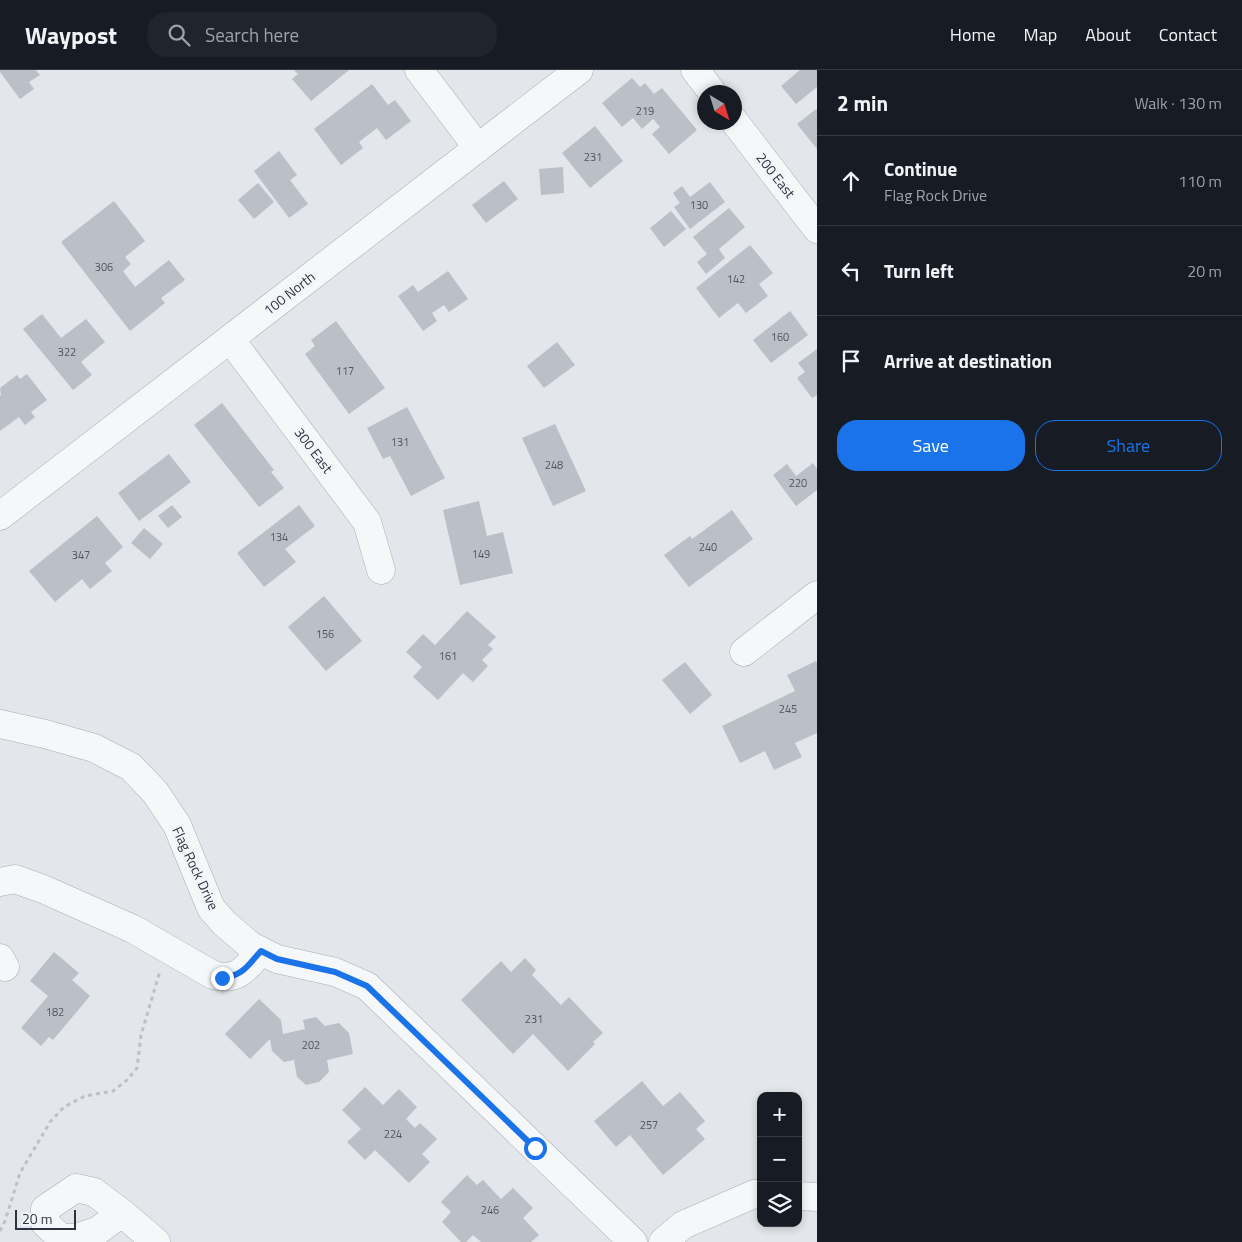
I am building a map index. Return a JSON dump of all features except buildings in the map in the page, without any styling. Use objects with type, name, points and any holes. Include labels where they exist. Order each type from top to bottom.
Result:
[{"type":"street","points":[[419,70],[478,148]]},
{"type":"street","name":"100 North","points":[[0,516],[579,70]]},
{"type":"street","points":[[695,70],[707,85]]},
{"type":"street","name":"200 East","points":[[740,130],[817,229]]},
{"type":"street","name":"300 East","points":[[230,338],[367,522],[381,570]]},
{"type":"street","points":[[744,652],[817,595]]},
{"type":"street","name":"Flag Rock Drive","points":[[0,724],[94,748],[131,766],[154,792],[177,825],[211,908],[224,923],[251,946],[277,959],[335,972],[367,986],[633,1242]]},
{"type":"street","points":[[0,882],[15,879],[43,889],[133,929],[213,975],[222,978],[239,974],[261,951]]},
{"type":"street","points":[[663,1242],[683,1225],[757,1194]]},
{"type":"street","points":[[802,1196],[817,1197]]},
{"type":"street","points":[[122,1213],[156,1242]]},
{"type":"path","points":[[0,1231],[20,1173],[50,1122],[64,1107],[85,1096],[113,1091],[127,1080],[137,1068],[141,1035],[158,974],[169,950]]},
{"type":"route","points":[[222,978],[239,974],[261,951],[277,959],[335,972],[367,986],[535,1148]]}]
